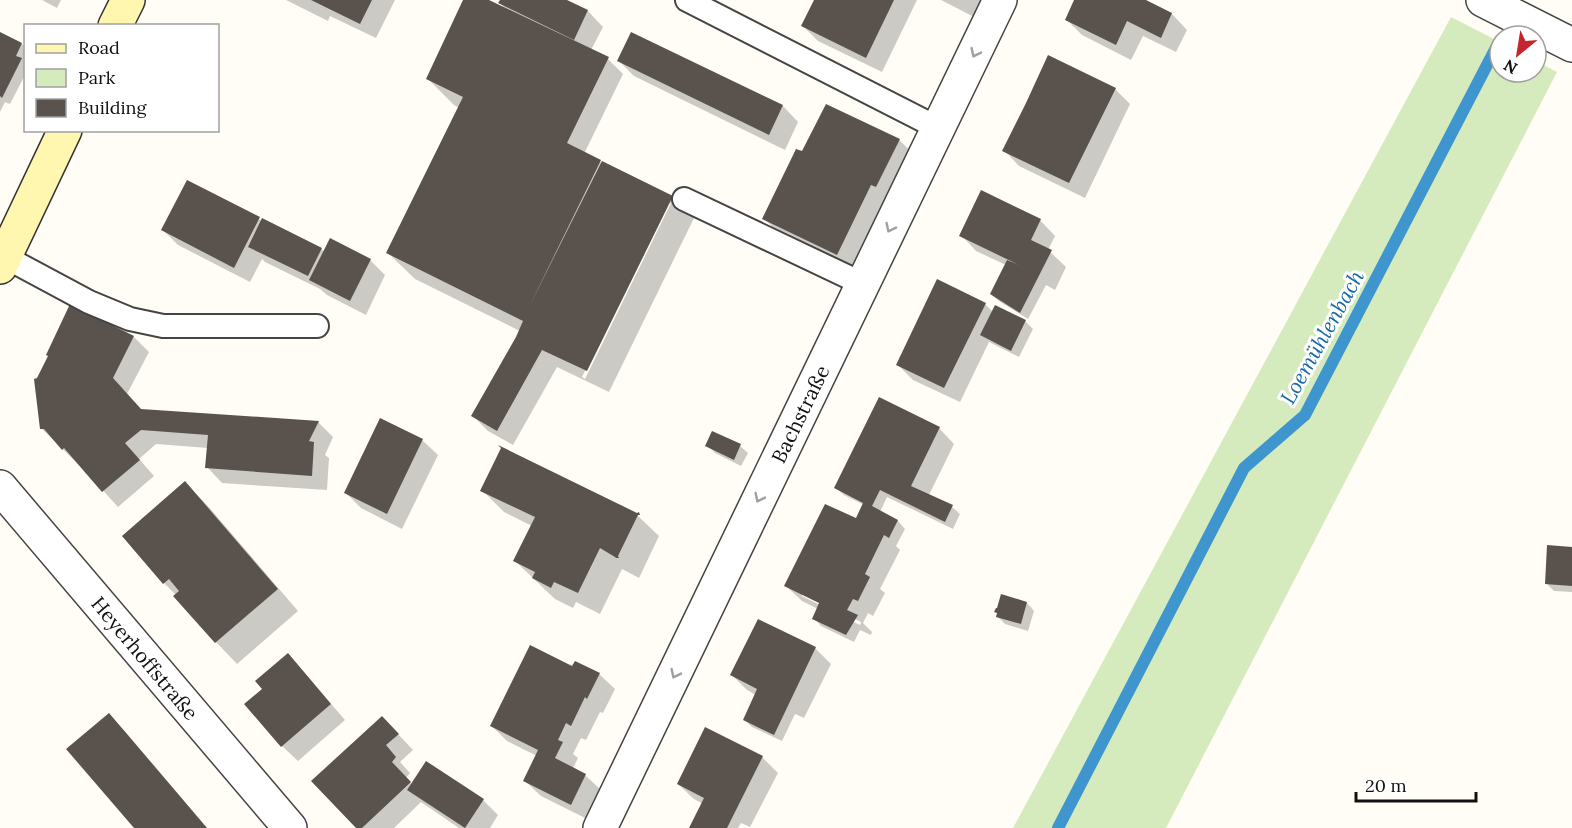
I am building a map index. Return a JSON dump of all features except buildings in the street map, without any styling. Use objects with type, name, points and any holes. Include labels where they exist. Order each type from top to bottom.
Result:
[{"type":"main road","points":[[116,24],[128,0]]},
{"type":"main road","points":[[2,262],[64,132]]},
{"type":"street","name":"Bachstraße","points":[[600,828],[1000,0]]},
{"type":"street","points":[[1483,0],[1569,44]]},
{"type":"street","name":"Heyerhoffstraße","points":[[0,487],[290,828]]},
{"type":"lane","points":[[687,0],[938,128]]},
{"type":"lane","points":[[684,199],[863,284]]},
{"type":"lane","points":[[2,262],[130,319],[162,326],[317,326]]},
{"type":"green space","points":[[1451,17],[1488,36],[1488,84],[1548,84],[1548,67],[1557,72],[1166,828],[1013,828]]},
{"type":"waterway","name":"Loemühlenbach","points":[[1058,828],[1244,468],[1305,415],[1488,63]]}]
